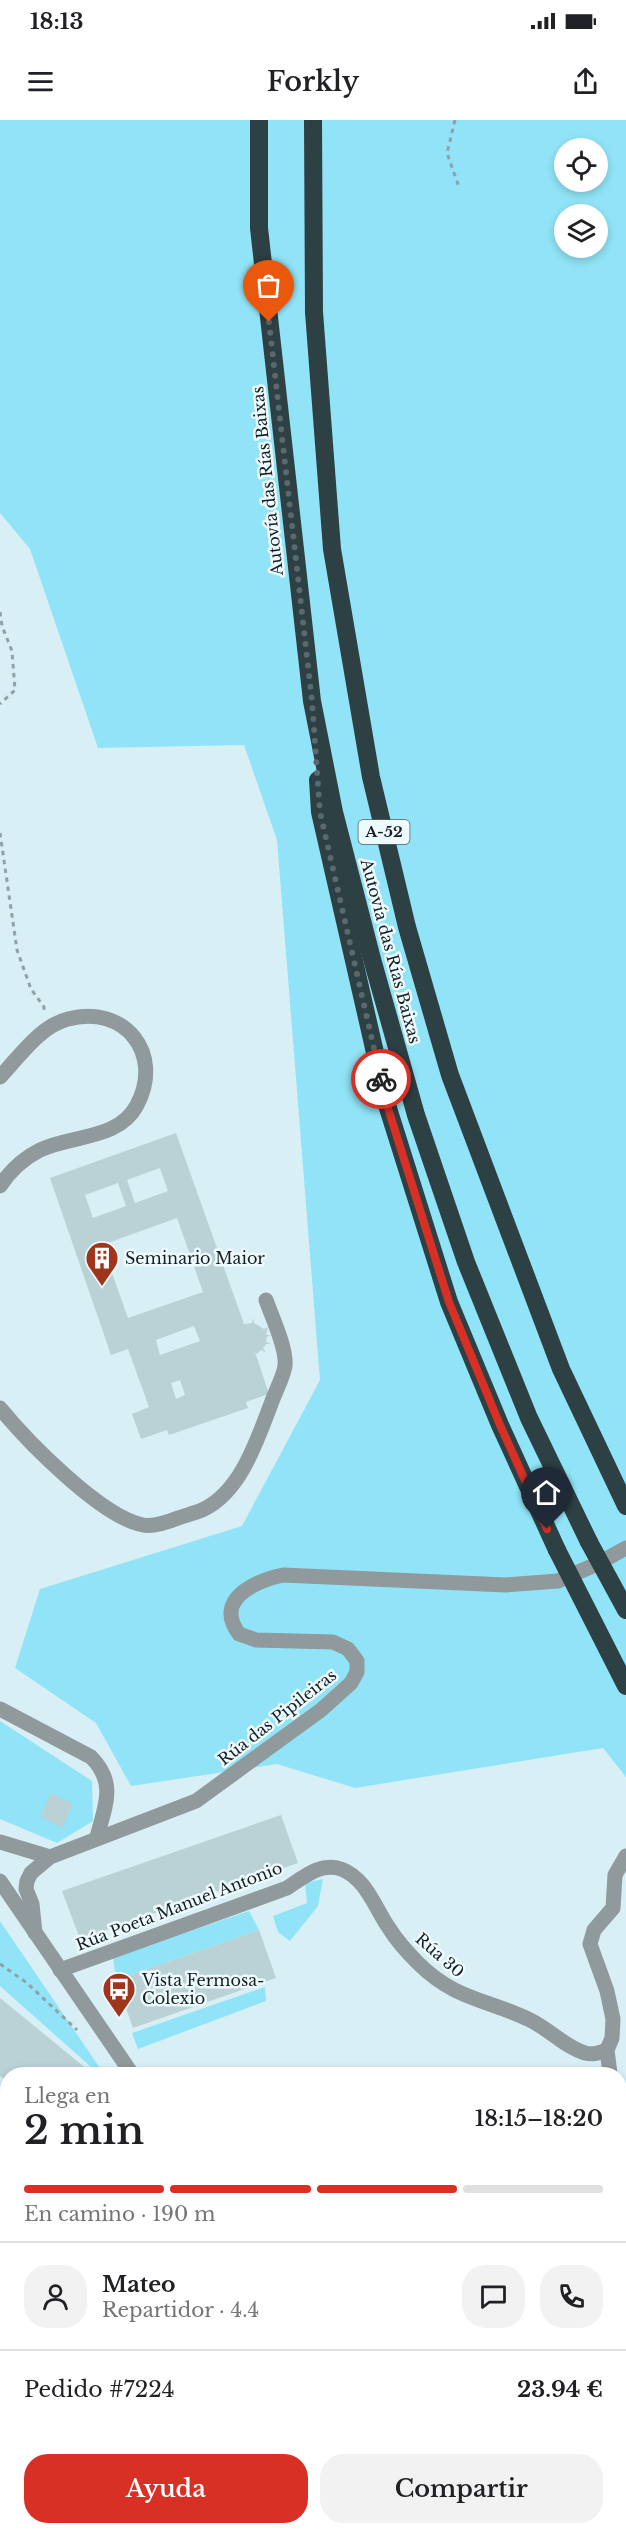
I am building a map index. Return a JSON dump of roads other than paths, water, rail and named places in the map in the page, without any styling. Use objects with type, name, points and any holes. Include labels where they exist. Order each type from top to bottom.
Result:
[{"type":"highway","name":"Autovía das Rías Baixas","points":[[259,120],[259,228],[312,701],[343,846],[416,1115],[466,1262],[530,1418],[589,1542],[626,1610]]},
{"type":"highway","name":"Autovía das Rías Baixas","points":[[312,120],[314,312],[332,549],[371,777],[407,927],[450,1075],[561,1369],[626,1506]]},
{"type":"highway","points":[[312,701],[320,812],[387,1105],[449,1302],[500,1425],[557,1550],[626,1686]]},
{"type":"street","points":[[0,1077],[45,1030],[67,1019],[85,1016],[106,1017],[121,1024],[133,1035],[142,1051],[146,1070],[144,1090],[136,1108],[123,1122],[103,1132],[41,1149],[19,1163],[0,1186]]},
{"type":"street","points":[[0,1408],[24,1438],[73,1481],[130,1521],[145,1526],[166,1522],[204,1509],[221,1497],[237,1479],[262,1427],[285,1365],[280,1340],[266,1300]]},
{"type":"street","name":"Rúa das Pipileiras","points":[[97,1837],[196,1801],[297,1728],[351,1683],[357,1672],[357,1661],[348,1649],[333,1642],[256,1641],[239,1634],[232,1621],[232,1612],[239,1595],[251,1585],[283,1575],[506,1585],[543,1583],[571,1576],[626,1548]]},
{"type":"street","points":[[0,1709],[91,1757],[102,1768],[107,1781],[108,1795],[97,1837],[50,1857],[31,1873],[27,1881],[26,1889],[32,1904],[35,1933]]},
{"type":"street","points":[[0,1842],[50,1857]]},
{"type":"street","points":[[609,2067],[607,2050],[612,2038],[613,2019],[608,1991],[590,1944],[594,1930],[613,1908],[615,1875],[626,1856]]},
{"type":"street","name":"Rúa 30","points":[[310,1872],[330,1867],[341,1869],[353,1876],[362,1884],[402,1947],[419,1964],[456,1992],[531,2020],[584,2053],[595,2054],[607,2050]]},
{"type":"street","name":"Rúa Poeta Manuel Antonio","points":[[60,1970],[287,1888],[310,1872]]},
{"type":"street","points":[[0,1881],[127,2067]]},
{"type":"place","name":"Seminario Maior","points":[[102,1287]]},
{"type":"place","name":"Vista Fermosa- Colexio","points":[[119,2018]]}]
